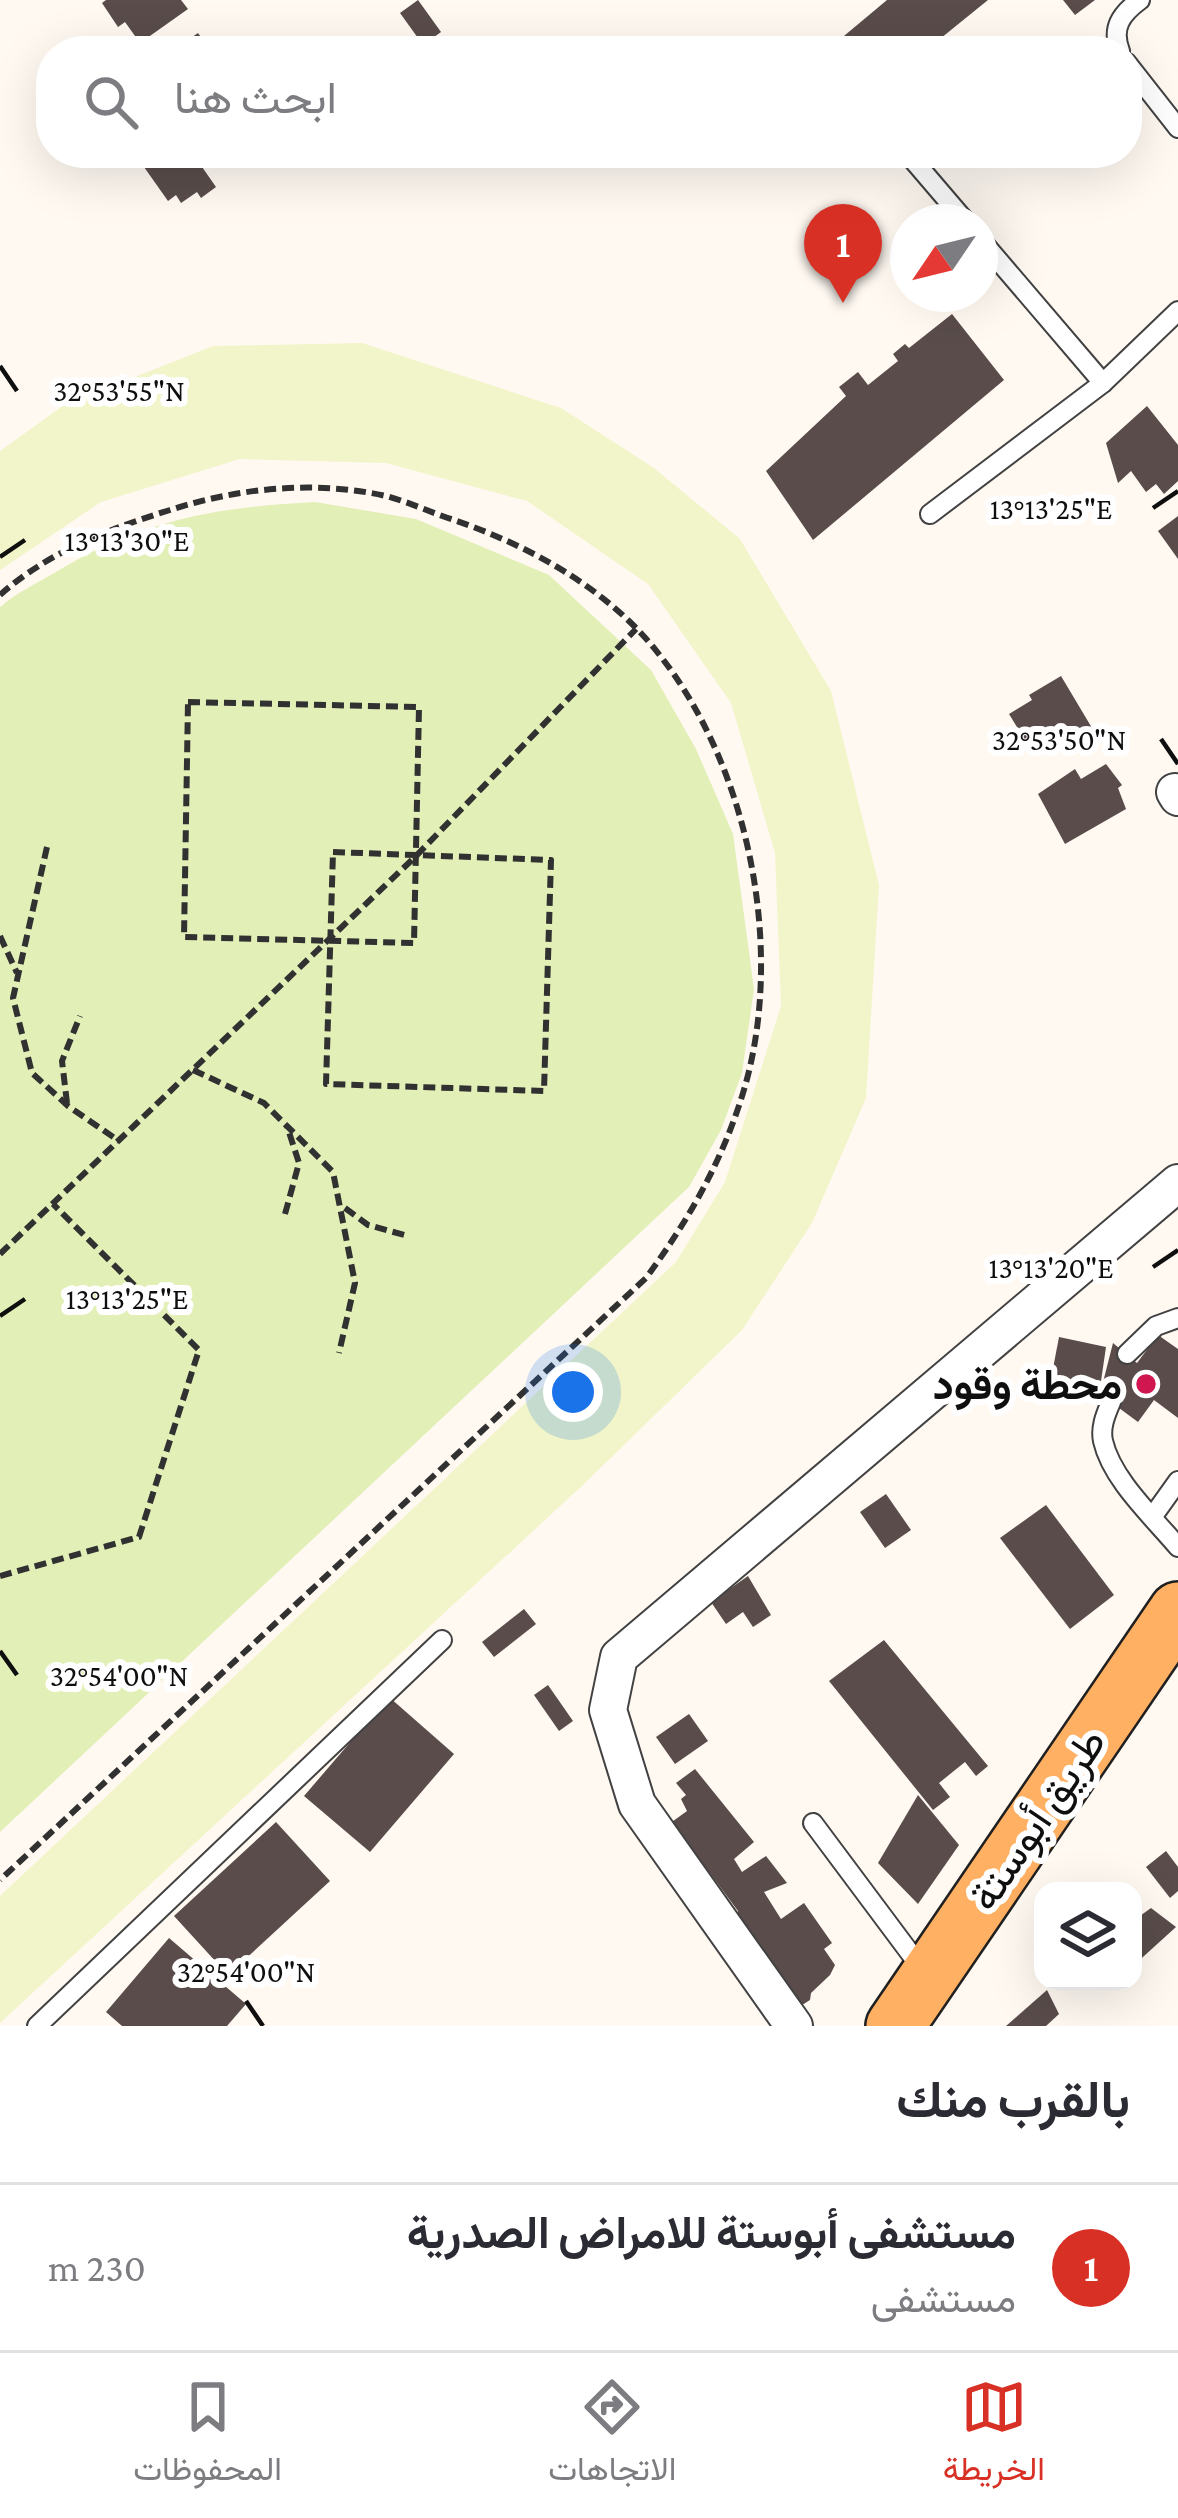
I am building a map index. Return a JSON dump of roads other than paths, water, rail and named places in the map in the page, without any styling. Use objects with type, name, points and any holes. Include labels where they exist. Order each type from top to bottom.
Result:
[{"type":"main road","name":"طريق أبوستة","points":[[1126,1714],[1178,1611]]},
{"type":"main road","points":[[895,2026],[933,2002],[1126,1714],[1178,1660]]},
{"type":"street","points":[[794,2026],[637,1804],[608,1710],[619,1658],[1178,1183]]},
{"type":"lane","points":[[1117,36],[1119,20],[1140,0]]},
{"type":"lane","points":[[1142,82],[1178,128]]},
{"type":"lane","points":[[920,168],[951,204]]},
{"type":"lane","points":[[998,259],[1103,383]]},
{"type":"lane","points":[[929,514],[1103,383],[1178,311]]},
{"type":"lane","points":[[1127,1354],[1156,1326],[1178,1318]]},
{"type":"lane","points":[[1111,1402],[1103,1421],[1103,1441],[1124,1481],[1178,1546]]},
{"type":"lane","points":[[1153,1516],[1178,1480]]},
{"type":"lane","points":[[37,2026],[442,1640]]},
{"type":"lane","points":[[813,1822],[933,2002]]},
{"type":"place","name":"مستشفى أبوستة للامراض الصدرية","points":[[843,303]]},
{"type":"place","name":"محطة وقود","points":[[1146,1384]]}]
